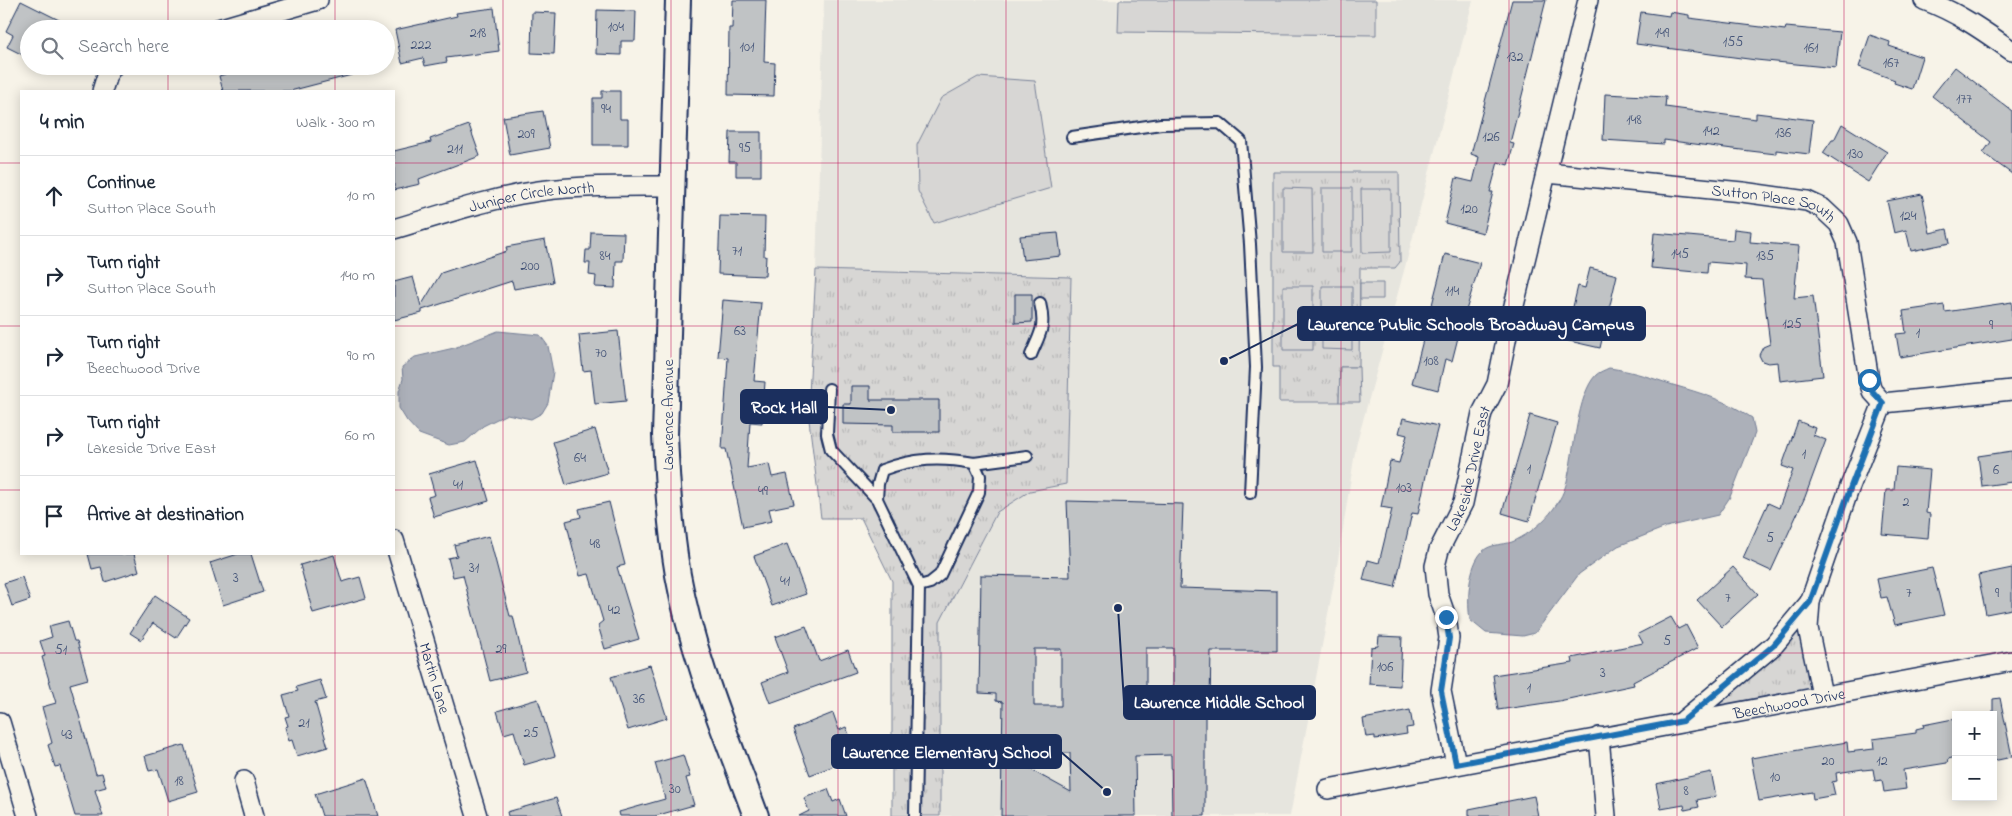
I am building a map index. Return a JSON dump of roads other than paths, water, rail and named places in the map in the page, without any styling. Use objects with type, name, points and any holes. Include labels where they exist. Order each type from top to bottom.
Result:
[{"type":"street","points":[[249,20],[318,0]]},
{"type":"street","name":"Lawrence Avenue","points":[[678,0],[665,435],[668,506],[678,576],[692,636],[705,678],[756,816]]},
{"type":"street","name":"Lakeside Drive East","points":[[1456,764],[1441,691],[1449,638],[1446,617],[1438,594],[1435,566],[1439,550],[1463,503],[1482,414],[1497,384],[1509,326],[1588,0]]},
{"type":"street","points":[[1924,0],[1948,9],[1980,28],[2012,51]]},
{"type":"street","points":[[102,90],[107,75]]},
{"type":"street","name":"Sutton Place South","points":[[1547,173],[1742,192],[1807,201],[1822,208],[1839,224],[1847,242],[1869,380],[1872,391],[1883,403]]},
{"type":"street","name":"Juniper Circle North","points":[[395,229],[487,202],[538,192],[601,185],[673,186]]},
{"type":"street","points":[[1822,695],[1808,628],[1810,602],[1883,403],[2012,390]]},
{"type":"street","name":"Martin Lane","points":[[395,543],[478,816]]},
{"type":"street","points":[[1683,721],[1774,645],[1810,602]]},
{"type":"street","name":"Beechwood Drive","points":[[1328,789],[1683,721],[2012,661]]},
{"type":"street","points":[[0,722],[28,816]]},
{"type":"street","points":[[1599,737],[1606,816]]},
{"type":"street","points":[[244,781],[254,816]]},
{"type":"lane","points":[[1072,138],[1161,124],[1220,123],[1240,141],[1250,244],[1256,367],[1250,493]]},
{"type":"lane","points":[[1031,355],[1043,329],[1044,319],[1040,303]]},
{"type":"lane","points":[[829,389],[827,434],[832,450],[877,499],[919,586],[915,816]]},
{"type":"lane","points":[[877,499],[878,484],[882,470],[903,462],[926,459],[953,459],[974,463],[1027,456]]},
{"type":"lane","points":[[919,586],[930,583],[940,575],[979,492],[980,476],[974,463]]},
{"type":"place","name":"Lawrence Public Schools Broadway Campus","points":[[1224,361]]},
{"type":"place","name":"Rock Hall","points":[[891,410]]},
{"type":"place","name":"Lawrence Middle School","points":[[1118,608]]},
{"type":"place","name":"Lawrence Elementary School","points":[[1107,792]]}]
